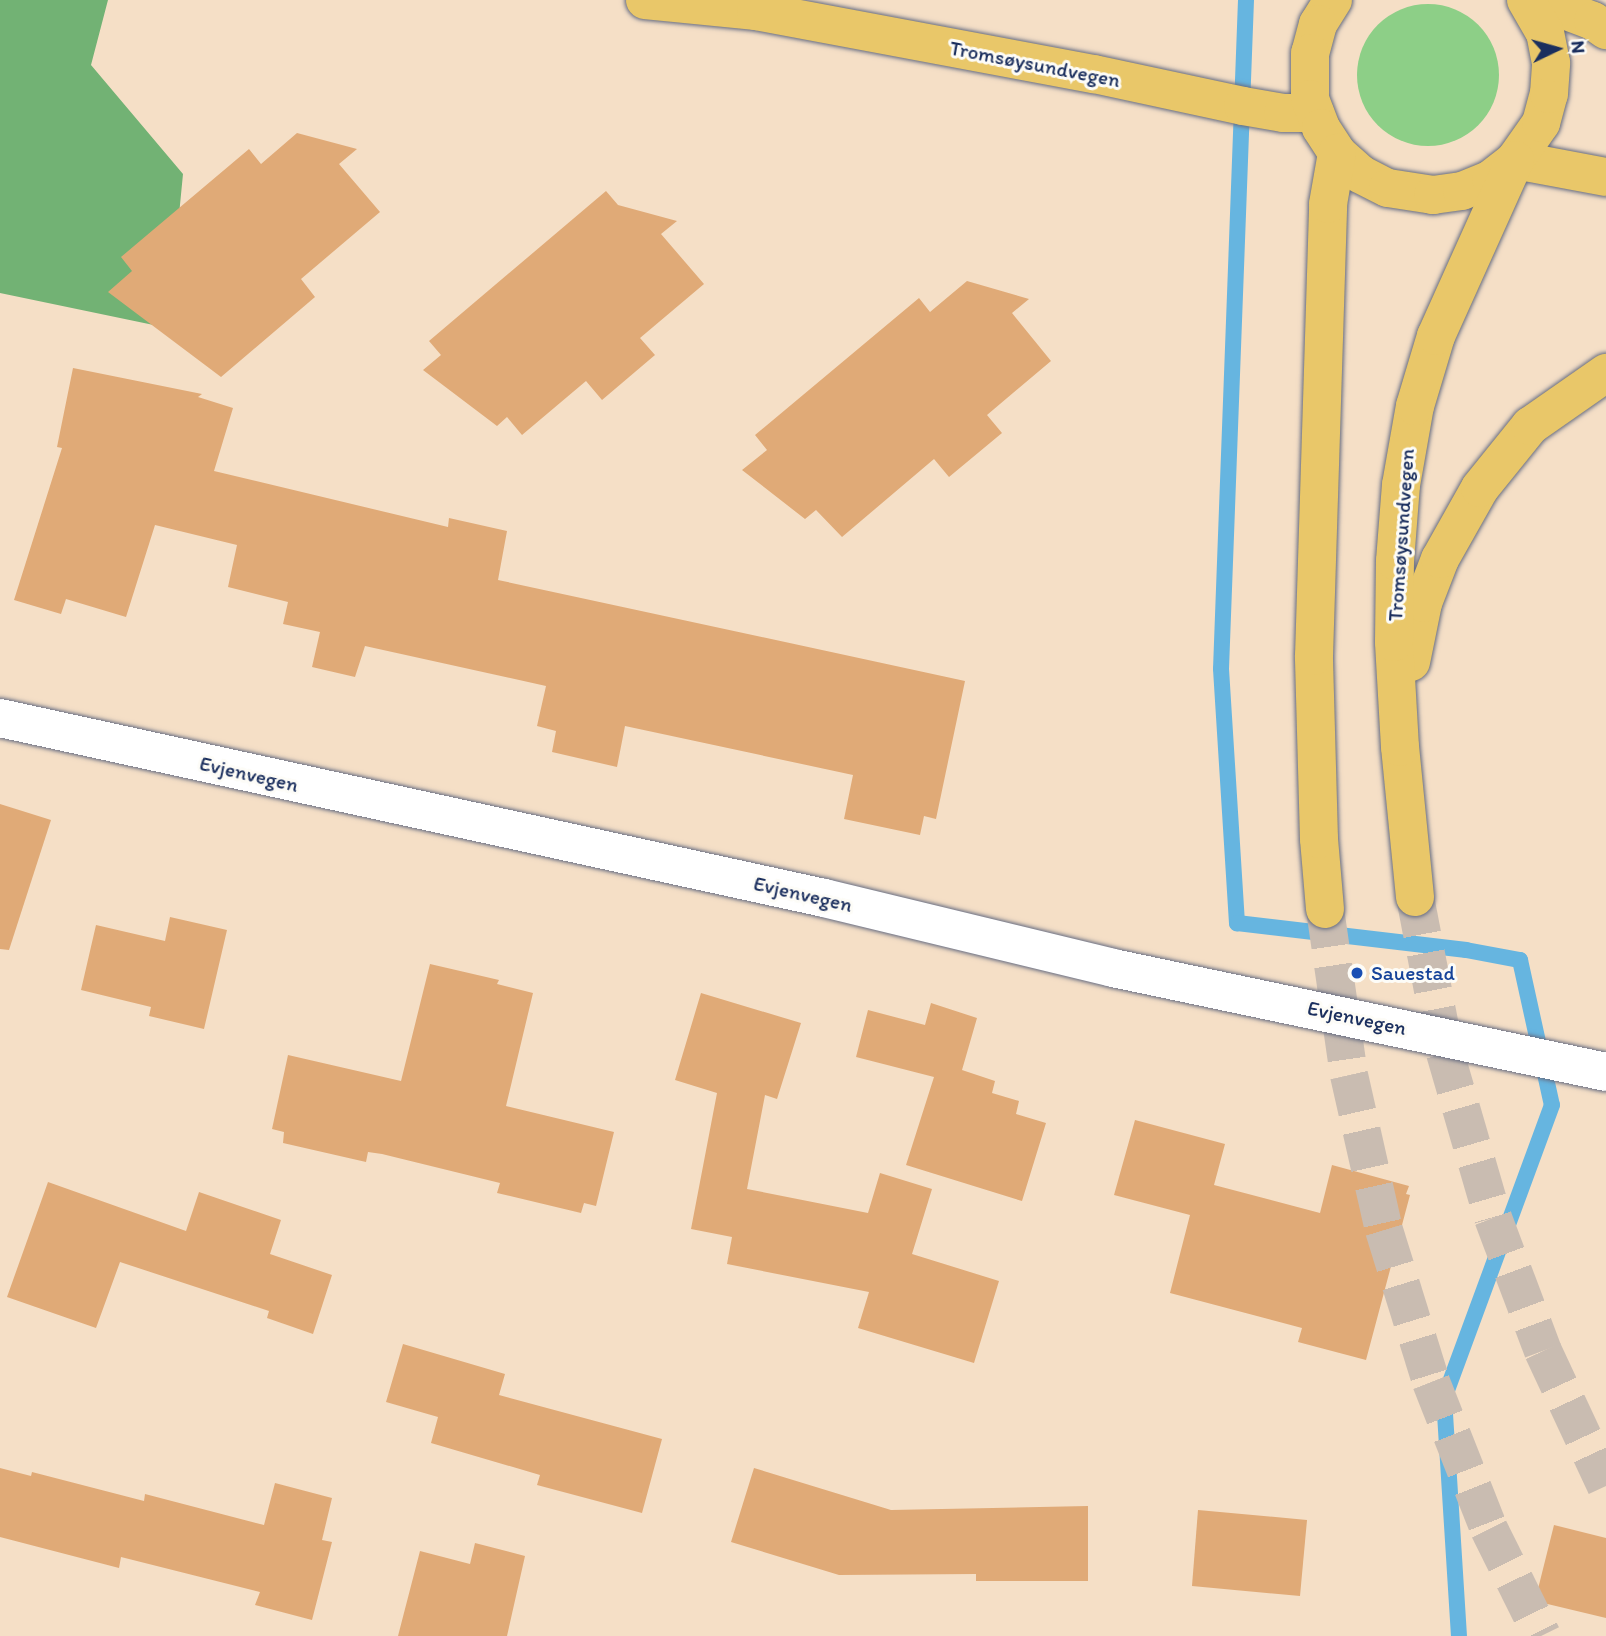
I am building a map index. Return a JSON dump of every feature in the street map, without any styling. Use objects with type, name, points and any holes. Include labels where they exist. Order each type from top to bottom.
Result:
[{"type":"main road","name":"Tromsøysundvegen","points":[[645,0],[756,11],[1094,74],[1243,106],[1283,113],[1315,113]]},
{"type":"main road","name":"Tromsøysundvegen","points":[[756,11],[798,0]]},
{"type":"main road","points":[[1333,0],[1318,24],[1310,53],[1308,84],[1315,113],[1337,153],[1374,181],[1418,195],[1448,194],[1477,186],[1515,160],[1541,123],[1551,79],[1545,33],[1526,0]]},
{"type":"main road","points":[[1538,0],[1593,21],[1606,30]]},
{"type":"main road","points":[[1325,909],[1319,839],[1314,656],[1328,204],[1337,153]]},
{"type":"main road","name":"Tromsøysundvegen","points":[[1415,897],[1400,747],[1394,642],[1395,561],[1401,485],[1424,370],[1452,295],[1515,160]]},
{"type":"main road","points":[[1515,160],[1606,177]]},
{"type":"main road","points":[[1400,747],[1410,664],[1423,603],[1440,559],[1460,519],[1496,465],[1530,426],[1606,373]]},
{"type":"street","name":"Evjenvegen","points":[[0,718],[824,898],[1113,968],[1606,1072]]},
{"type":"green space","points":[[0,0],[108,0],[91,65],[183,174],[168,328],[0,293]]},
{"type":"green space","points":[[1428,4],[1455,9],[1478,25],[1494,48],[1499,75],[1494,102],[1478,125],[1455,141],[1428,146],[1401,141],[1378,125],[1362,102],[1357,75],[1362,48],[1378,25],[1401,9]]},
{"type":"building","points":[[297,133],[357,149],[339,164],[380,212],[301,279],[315,297],[221,377],[108,292],[132,271],[121,257],[249,149],[261,164]]},
{"type":"building","points":[[606,191],[618,205],[677,221],[661,234],[704,284],[640,338],[655,355],[602,400],[586,381],[522,435],[507,417],[497,426],[423,370],[441,355],[429,341]]},
{"type":"building","points":[[967,281],[1029,299],[1012,313],[1051,361],[987,415],[1002,433],[949,477],[934,459],[842,537],[816,510],[805,519],[742,470],[767,450],[755,435],[919,298],[930,312]]},
{"type":"building","points":[[73,368],[202,394],[198,397],[233,408],[214,471],[448,527],[449,518],[507,531],[498,580],[965,681],[936,819],[924,816],[920,835],[844,819],[853,775],[625,726],[617,767],[552,752],[556,731],[537,726],[546,686],[365,646],[355,677],[312,667],[320,632],[283,624],[288,602],[228,587],[237,545],[155,525],[126,617],[66,599],[61,614],[14,600],[62,448],[57,447]]},
{"type":"building","points":[[0,804],[51,820],[9,950],[0,949]]},
{"type":"building","points":[[170,917],[227,930],[204,1029],[149,1016],[151,1007],[81,990],[96,925],[165,941]]},
{"type":"building","points":[[430,964],[499,980],[497,984],[533,993],[506,1106],[614,1132],[596,1206],[584,1203],[581,1213],[497,1193],[500,1183],[382,1154],[368,1152],[366,1162],[283,1143],[284,1132],[272,1129],[288,1055],[401,1081]]},
{"type":"building","points":[[701,993],[801,1023],[777,1099],[765,1095],[747,1189],[868,1213],[880,1173],[932,1189],[912,1254],[999,1281],[974,1363],[858,1328],[869,1292],[727,1264],[732,1237],[691,1229],[717,1093],[675,1080]]},
{"type":"building","points":[[931,1003],[977,1018],[962,1070],[995,1081],[992,1093],[1019,1101],[1016,1114],[1046,1123],[1022,1201],[906,1165],[934,1077],[856,1057],[868,1010],[925,1025]]},
{"type":"building","points":[[1135,1120],[1225,1144],[1214,1185],[1320,1213],[1332,1165],[1409,1186],[1406,1194],[1410,1195],[1366,1360],[1298,1342],[1302,1328],[1170,1293],[1190,1215],[1114,1195]]},
{"type":"building","points":[[48,1182],[186,1231],[199,1192],[281,1220],[270,1254],[332,1275],[313,1334],[267,1318],[269,1311],[120,1262],[96,1328],[7,1297]]},
{"type":"building","points":[[403,1344],[505,1374],[499,1395],[662,1439],[642,1513],[537,1485],[540,1475],[431,1443],[438,1417],[386,1402]]},
{"type":"building","points":[[0,1468],[31,1476],[32,1472],[144,1501],[145,1494],[264,1525],[275,1483],[332,1498],[322,1540],[332,1542],[312,1620],[255,1605],[260,1592],[121,1557],[119,1568],[0,1537]]},
{"type":"building","points":[[754,1468],[891,1510],[1088,1506],[1088,1581],[976,1581],[976,1574],[839,1575],[731,1542]]},
{"type":"building","points":[[1198,1510],[1307,1520],[1300,1596],[1192,1586]]},
{"type":"building","points":[[1554,1525],[1606,1538],[1606,1618],[1535,1601]]},
{"type":"building","points":[[475,1543],[525,1556],[507,1636],[398,1636],[420,1551],[470,1564]]},
{"type":"waterway","points":[[1246,0],[1221,669],[1237,923],[1466,950],[1520,960],[1552,1105],[1444,1398],[1459,1636]]},
{"type":"tunnel","points":[[1415,897],[1445,1053],[1493,1218],[1543,1351],[1606,1486]]},
{"type":"tunnel","points":[[1325,909],[1349,1075],[1384,1230],[1431,1382],[1489,1529],[1542,1636]]},
{"type":"place","name":"Sauestad","points":[[1357,973]]}]
